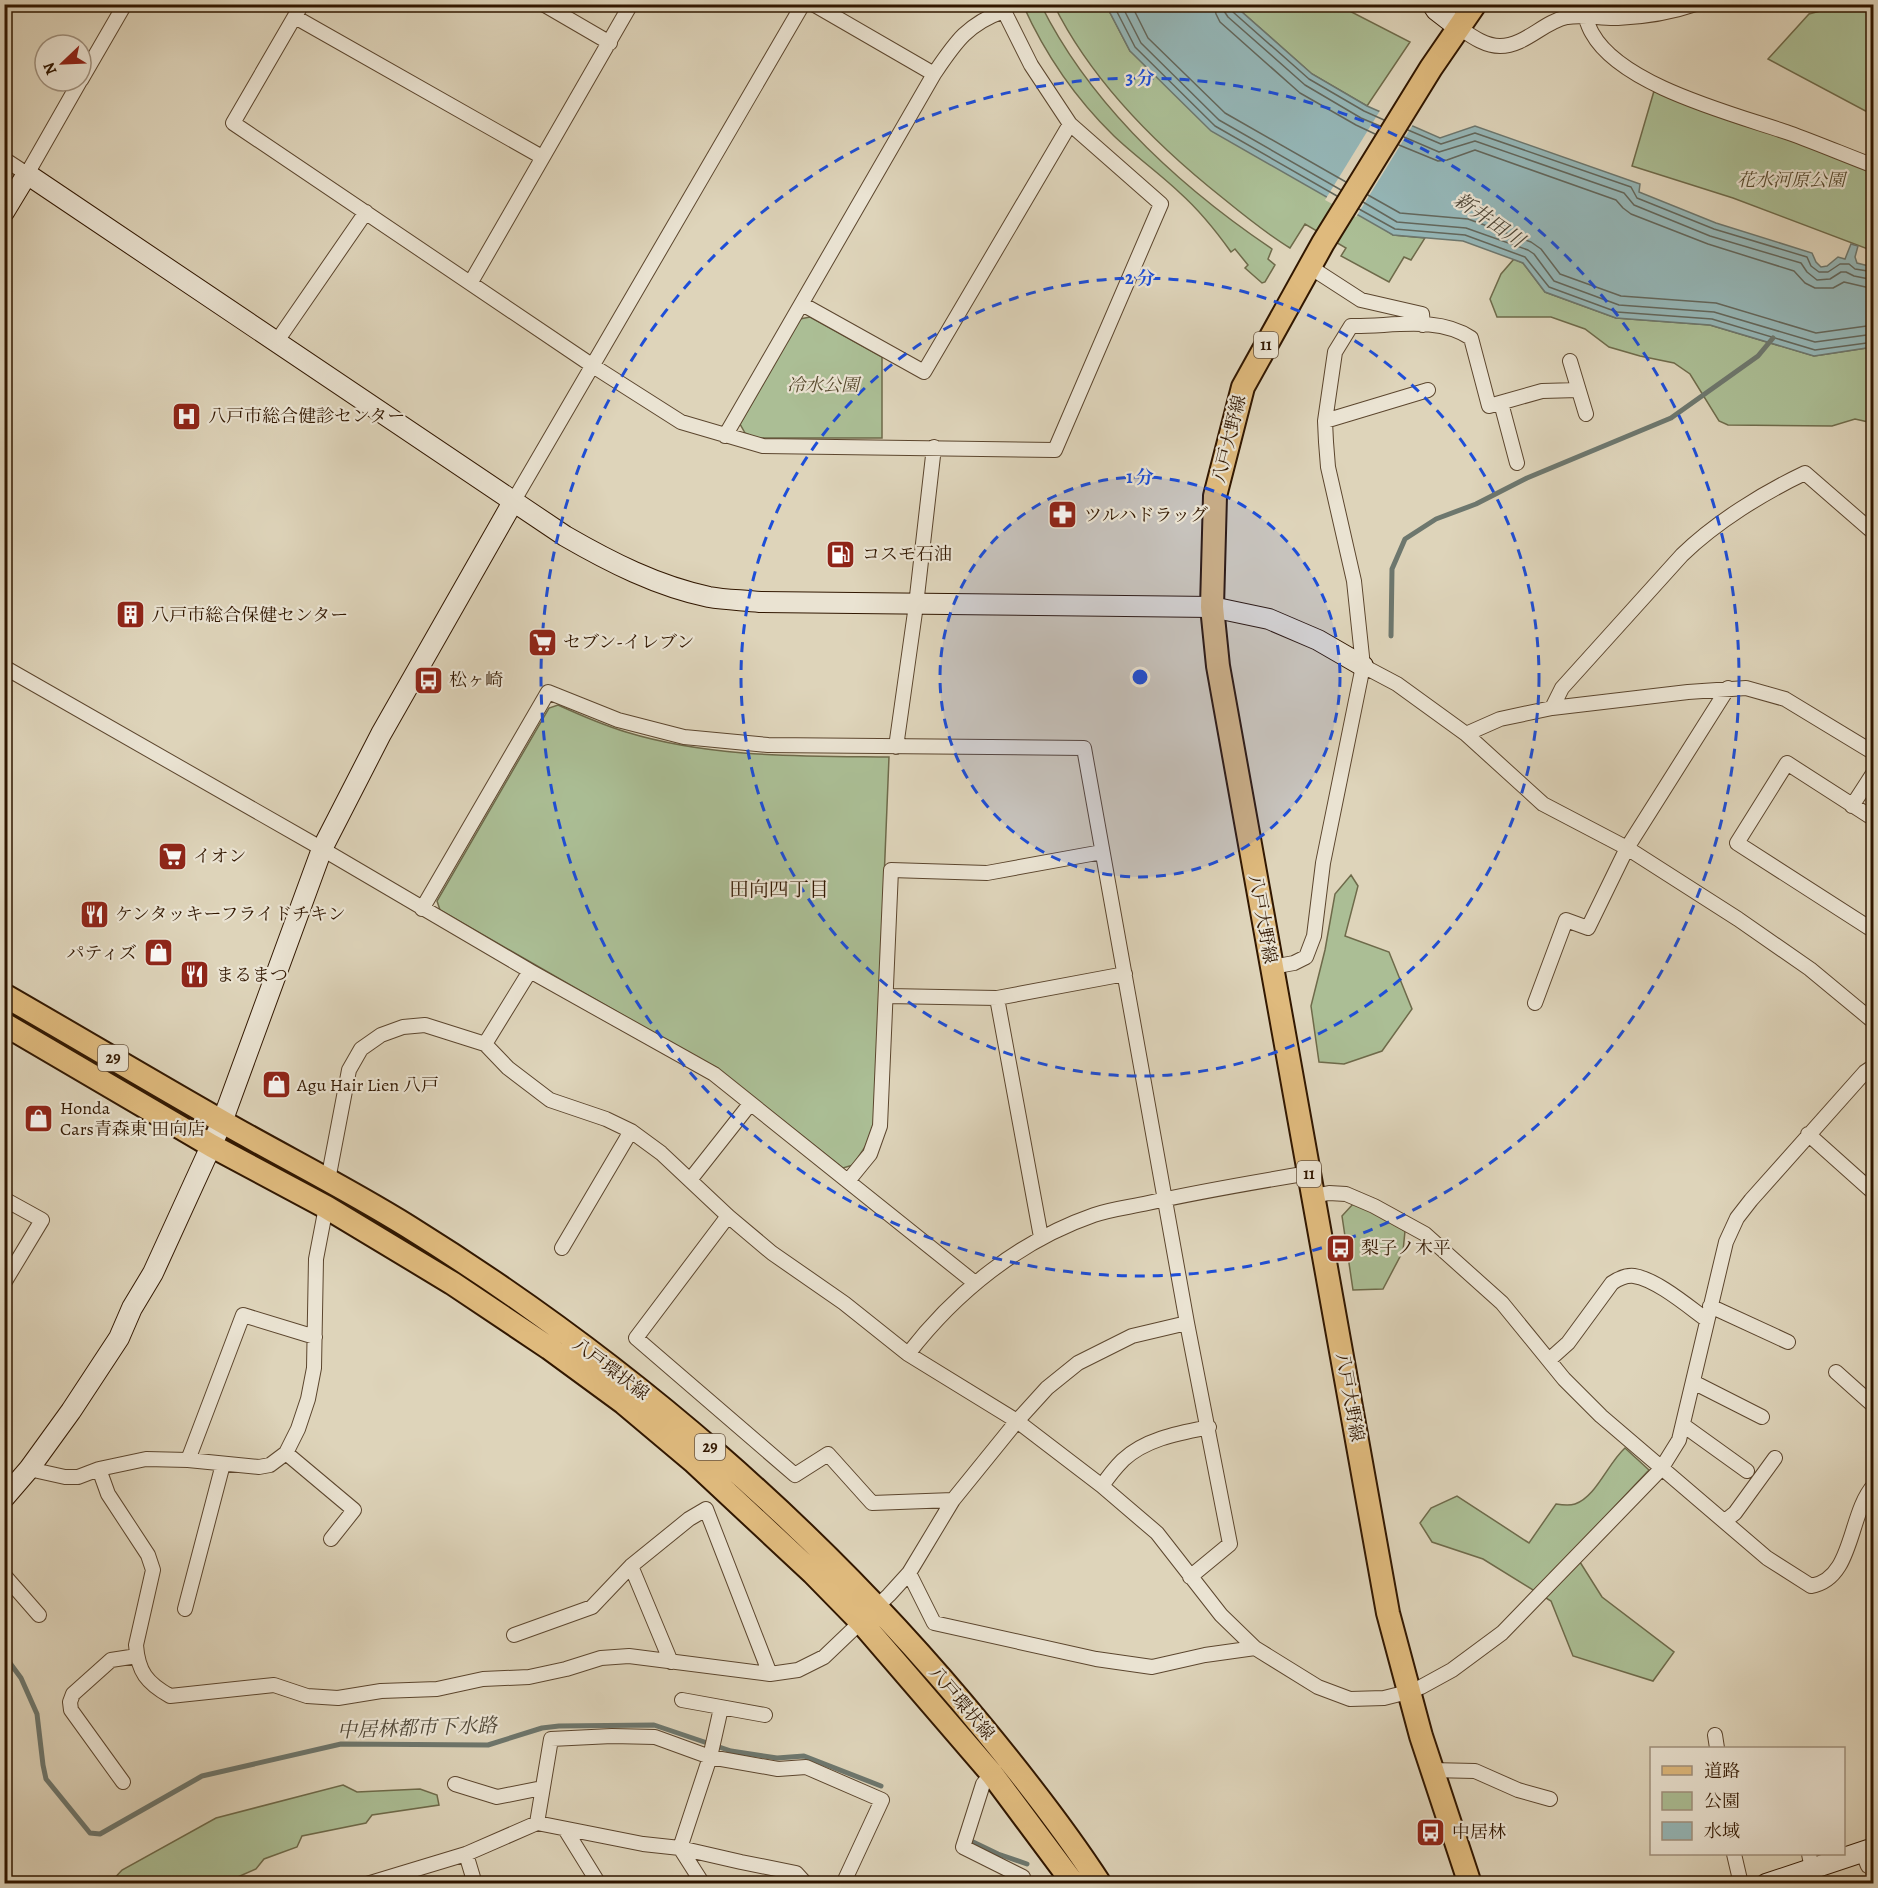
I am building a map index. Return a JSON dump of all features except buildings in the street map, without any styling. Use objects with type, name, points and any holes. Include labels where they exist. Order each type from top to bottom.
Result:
[{"type":"main road","name":"八戸大野線","points":[[1470,1884],[1431,1770],[1388,1613],[1218,666],[1212,608],[1215,496],[1243,387],[1323,243],[1431,68],[1475,4]]},
{"type":"main road","name":"八戸環状線","points":[[4,995],[222,1122],[409,1227],[477,1272],[609,1366],[707,1445],[765,1496],[870,1615],[1074,1884]]},
{"type":"main road","name":"八戸環状線","points":[[4,1024],[212,1146],[326,1207],[452,1283],[549,1348],[624,1403],[693,1461],[813,1573],[870,1615],[946,1682],[1033,1788],[1100,1884]]},
{"type":"street","points":[[93,59],[125,4]]},
{"type":"street","points":[[543,4],[610,43]]},
{"type":"street","points":[[471,282],[632,4]]},
{"type":"street","points":[[4,1498],[29,1469],[71,1411],[119,1338],[132,1308],[153,1273],[222,1122],[322,849],[381,734],[513,502],[803,4]]},
{"type":"street","points":[[813,4],[933,74]]},
{"type":"street","points":[[1432,4],[1436,10],[1458,27],[1483,42],[1499,46],[1518,43],[1545,26],[1567,17],[1617,18],[1665,14],[1696,4]]},
{"type":"street","points":[[542,158],[299,11],[233,123],[593,366],[681,422],[725,436],[763,446],[1055,450],[1161,204],[1070,124],[1031,66],[1004,11],[983,18],[956,40],[933,74],[725,436]]},
{"type":"street","points":[[1585,16],[1596,39],[1615,59],[1636,73],[1673,92],[1810,140],[1874,166]]},
{"type":"street","points":[[4,212],[74,93]]},
{"type":"street","points":[[802,304],[924,372],[1070,124]]},
{"type":"street","points":[[4,159],[565,536],[614,564],[662,583],[709,597],[760,602],[1212,608],[1269,619],[1318,640],[1397,684],[1466,734],[1543,804],[1627,848],[1738,919],[1810,969],[1874,1022]]},
{"type":"street","points":[[277,341],[366,212]]},
{"type":"street","points":[[1310,267],[1361,300],[1422,314],[1423,325]]},
{"type":"street","points":[[1272,967],[1293,963],[1306,957],[1314,936],[1323,863],[1363,666],[1354,581],[1328,467],[1325,422],[1335,352],[1351,326],[1438,325],[1459,330],[1471,338],[1489,406],[1542,391],[1578,390]]},
{"type":"street","points":[[1570,361],[1586,414]]},
{"type":"street","points":[[1325,422],[1428,390]]},
{"type":"street","points":[[1501,403],[1517,463]]},
{"type":"street","points":[[896,747],[916,605],[934,447]]},
{"type":"street","points":[[1552,708],[1562,688],[1699,539],[1776,486],[1805,472],[1874,533]]},
{"type":"street","points":[[4,668],[322,849],[530,971],[714,1074],[975,1283]]},
{"type":"street","points":[[1466,734],[1500,719],[1552,708],[1728,688],[1746,688],[1785,699],[1874,753]]},
{"type":"street","points":[[1536,1003],[1566,920],[1588,928],[1627,848],[1728,688]]},
{"type":"street","points":[[422,909],[548,692],[618,720],[684,736],[768,746],[1084,748],[1167,1199],[1187,1323],[1230,1544],[1190,1577]]},
{"type":"street","points":[[1874,819],[1787,763],[1737,843],[1874,930]]},
{"type":"street","points":[[1852,806],[1874,772]]},
{"type":"street","points":[[848,1181],[870,1154],[880,1126],[891,870],[987,873],[1102,852]]},
{"type":"street","points":[[485,1044],[530,971]]},
{"type":"street","points":[[887,996],[997,998],[1125,974]]},
{"type":"street","points":[[997,998],[1041,1237]]},
{"type":"street","points":[[328,1180],[350,1070],[361,1049],[381,1035],[403,1027],[425,1025],[485,1044],[508,1068],[550,1100],[606,1119],[631,1131],[661,1153],[728,1216],[772,1253],[844,1303],[908,1354],[1017,1421],[1102,1486],[1157,1533],[1221,1615],[1255,1648],[1318,1687],[1350,1699],[1384,1698],[1421,1687],[1452,1670],[1502,1633],[1661,1469],[1679,1440],[1726,1242],[1737,1218],[1808,1134],[1865,1072],[1874,1066]]},
{"type":"street","points":[[690,1180],[750,1104]]},
{"type":"street","points":[[562,1248],[631,1131]]},
{"type":"street","points":[[1808,1134],[1874,1193]]},
{"type":"street","points":[[908,1354],[932,1323],[975,1283],[1041,1237],[1096,1214],[1309,1173]]},
{"type":"street","points":[[1314,1196],[1329,1193],[1346,1194],[1374,1206],[1425,1234],[1502,1303],[1564,1379],[1601,1416],[1767,1558],[1811,1586],[1823,1584],[1832,1576],[1844,1558],[1857,1515],[1866,1494],[1874,1485]]},
{"type":"street","points":[[4,1199],[42,1220],[4,1283]]},
{"type":"street","points":[[29,1469],[65,1477],[78,1477],[99,1469],[146,1459],[188,1460],[259,1467],[270,1465],[286,1454],[298,1429],[308,1399],[314,1368],[316,1259],[326,1207]]},
{"type":"street","points":[[728,1216],[636,1338],[795,1475],[828,1454],[872,1503],[953,1500]]},
{"type":"street","points":[[1549,1360],[1568,1343],[1612,1283],[1620,1278],[1634,1276],[1658,1286],[1707,1320]]},
{"type":"street","points":[[1710,1306],[1788,1342]]},
{"type":"street","points":[[188,1460],[243,1315],[315,1337]]},
{"type":"street","points":[[99,1469],[108,1494],[148,1554],[153,1570],[136,1645],[137,1656],[142,1674],[155,1688],[170,1696],[274,1685],[307,1696],[338,1698],[381,1691],[437,1689],[483,1679],[529,1677],[601,1658],[629,1656],[770,1674],[798,1670],[824,1657],[870,1615],[909,1573],[953,1500],[1047,1388],[1078,1363],[1132,1336],[1187,1323]]},
{"type":"street","points":[[1836,1372],[1874,1406]]},
{"type":"street","points":[[1694,1382],[1762,1417]]},
{"type":"street","points":[[1683,1425],[1747,1471]]},
{"type":"street","points":[[1102,1486],[1123,1460],[1145,1445],[1176,1433],[1209,1427]]},
{"type":"street","points":[[286,1454],[354,1510],[331,1539]]},
{"type":"street","points":[[1725,1521],[1735,1513],[1775,1458]]},
{"type":"street","points":[[185,1609],[223,1464]]},
{"type":"street","points":[[514,1635],[592,1607],[631,1566],[689,1519],[706,1509],[770,1674]]},
{"type":"street","points":[[631,1566],[671,1662]]},
{"type":"street","points":[[909,1573],[934,1623],[1096,1659],[1152,1667],[1205,1654],[1255,1648]]},
{"type":"street","points":[[4,1575],[39,1615]]},
{"type":"street","points":[[123,1782],[71,1710],[70,1702],[73,1694],[111,1660],[137,1656]]},
{"type":"street","points":[[682,1700],[765,1714]]},
{"type":"street","points":[[680,1848],[710,1756],[721,1708]]},
{"type":"street","points":[[537,1823],[550,1739],[612,1736],[655,1737],[710,1756],[778,1769],[806,1767],[882,1800],[843,1884]]},
{"type":"street","points":[[1431,1770],[1475,1771],[1518,1790],[1550,1799]]},
{"type":"street","points":[[992,1774],[983,1784],[963,1847],[1023,1877],[1019,1884]]},
{"type":"street","points":[[455,1784],[497,1797],[542,1788]]},
{"type":"street","points":[[367,1884],[465,1854],[537,1823],[643,1844],[680,1848],[796,1873],[806,1884]]},
{"type":"street","points":[[565,1828],[599,1884]]},
{"type":"street","points":[[680,1848],[703,1884]]},
{"type":"street","points":[[465,1854],[475,1884]]},
{"type":"street","points":[[1734,1855],[1741,1884]]},
{"type":"street","points":[[1766,1884],[1803,1870],[1870,1856]]},
{"type":"green space","points":[[1846,4],[1873,5],[1873,115],[1768,59],[1809,14]]},
{"type":"green space","points":[[1023,5],[1041,5],[1062,42],[1086,77],[1141,142],[1204,199],[1272,249],[1268,259],[1275,265],[1265,282],[1262,283],[1245,268],[1248,265],[1235,249],[1231,252],[1187,200],[1100,122],[1062,75]]},
{"type":"green space","points":[[1054,5],[1106,5],[1130,51],[1393,235],[1425,238],[1411,260],[1404,257],[1389,282],[1341,256],[1346,248],[1305,224],[1290,248],[1265,231],[1199,179],[1128,111],[1087,60]]},
{"type":"green space","points":[[1234,5],[1338,5],[1410,42],[1367,106],[1312,74]]},
{"type":"green space","name":"花水河原公園","points":[[1654,91],[1806,144],[1873,172],[1873,251],[1733,198],[1632,166]]},
{"type":"green space","points":[[1514,259],[1523,263],[1545,292],[1616,318],[1710,325],[1814,356],[1873,347],[1873,423],[1855,419],[1832,426],[1728,425],[1719,421],[1690,374],[1674,363],[1609,347],[1585,329],[1551,317],[1497,317],[1490,299],[1501,274]]},
{"type":"green space","name":"冷水公園","points":[[810,317],[882,357],[882,438],[756,438],[745,433],[740,424],[800,319]]},
{"type":"green space","points":[[558,705],[626,732],[691,747],[756,754],[889,757],[874,1126],[865,1147],[853,1165],[843,1168],[720,1071],[440,910],[437,901],[549,708]]},
{"type":"green space","points":[[1351,875],[1358,886],[1345,936],[1389,952],[1412,1009],[1382,1051],[1344,1064],[1319,1062],[1311,1006],[1325,950],[1335,894]]},
{"type":"green space","points":[[1353,1204],[1366,1207],[1405,1231],[1403,1251],[1383,1289],[1353,1290],[1342,1216]]},
{"type":"green space","points":[[1625,1448],[1649,1470],[1573,1551],[1602,1597],[1674,1652],[1653,1681],[1573,1656],[1551,1601],[1483,1559],[1432,1542],[1420,1523],[1431,1508],[1457,1496],[1529,1543],[1556,1504],[1570,1505],[1582,1500],[1596,1487]]},
{"type":"green space","points":[[343,1785],[357,1792],[420,1789],[437,1795],[439,1805],[372,1815],[366,1823],[302,1836],[297,1847],[264,1859],[256,1869],[224,1883],[110,1883],[122,1870],[216,1818]]},
{"type":"water","name":"新井田川","points":[[1106,5],[1234,5],[1312,74],[1367,106],[1440,138],[1475,126],[1640,184],[1639,192],[1716,223],[1812,253],[1821,267],[1827,266],[1838,257],[1845,259],[1851,244],[1858,246],[1855,257],[1857,263],[1873,267],[1873,347],[1814,356],[1710,325],[1616,318],[1545,292],[1523,263],[1463,241],[1393,235],[1211,131],[1130,51]]},
{"type":"pier","points":[[1381,109],[1414,123],[1356,217],[1325,200]]},
{"type":"waterway","points":[[1391,636],[1392,569],[1405,539],[1436,519],[1476,504],[1527,478],[1671,418],[1758,356],[1773,338]]},
{"type":"waterway","name":"中居林都市下水路","points":[[4,1655],[21,1678],[37,1714],[46,1779],[90,1833],[100,1834],[202,1776],[341,1744],[488,1745],[542,1728],[559,1726],[654,1725],[731,1751],[777,1758],[804,1756],[881,1786]]},
{"type":"waterway","name":"中居林都市下水路","points":[[971,1841],[1027,1864]]},
{"type":"place","name":"八戸市総合健診センター","points":[[187,416]]},
{"type":"place","name":"ツルハドラッグ","points":[[1063,515]]},
{"type":"place","name":"コスモ石油","points":[[841,554]]},
{"type":"place","name":"八戸市総合保健センター","points":[[130,615]]},
{"type":"place","name":"セブン-イレブン","points":[[542,642]]},
{"type":"place","name":"松ヶ崎","points":[[428,680]]},
{"type":"place","name":"イオン","points":[[172,856]]},
{"type":"place","name":"ケンタッキーフライドチキン","points":[[94,914]]},
{"type":"place","name":"パティズ","points":[[158,953]]},
{"type":"place","name":"まるまつ","points":[[195,975]]},
{"type":"place","name":"Agu Hair Lien 八戸","points":[[276,1085]]},
{"type":"place","name":"Honda Cars青森東 田向店","points":[[39,1118]]},
{"type":"place","name":"梨子ノ木平","points":[[1340,1248]]},
{"type":"place","name":"中居林","points":[[1431,1832]]},
{"type":"district","name":"田向四丁目","points":[[779,889]]}]
